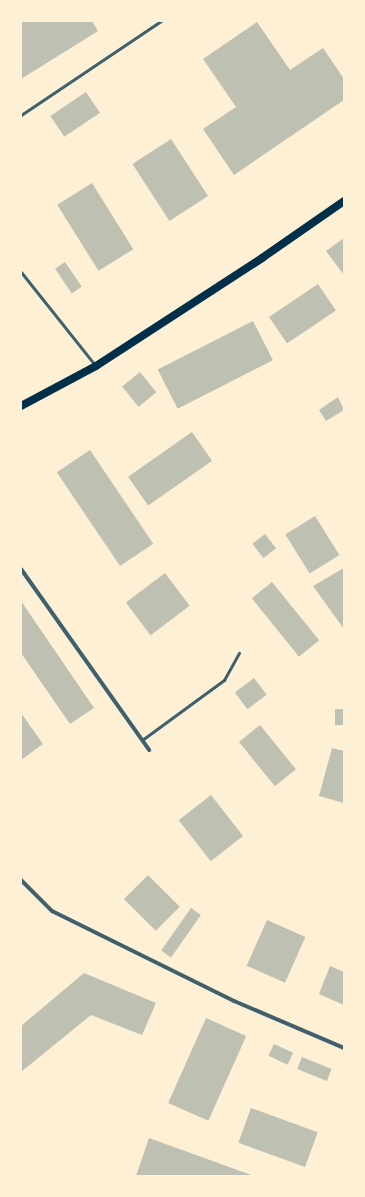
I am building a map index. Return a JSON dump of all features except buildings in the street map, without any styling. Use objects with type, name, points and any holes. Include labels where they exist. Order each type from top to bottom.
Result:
[{"type":"main road","points":[[21,406],[96,366],[262,258],[344,201]]},
{"type":"street","points":[[21,569],[149,750]]},
{"type":"street","points":[[21,880],[52,911],[234,1001],[344,1048]]},
{"type":"lane","points":[[21,115],[161,21]]},
{"type":"lane","points":[[21,272],[96,366]]},
{"type":"lane","points":[[142,740],[224,680],[239,653]]}]
